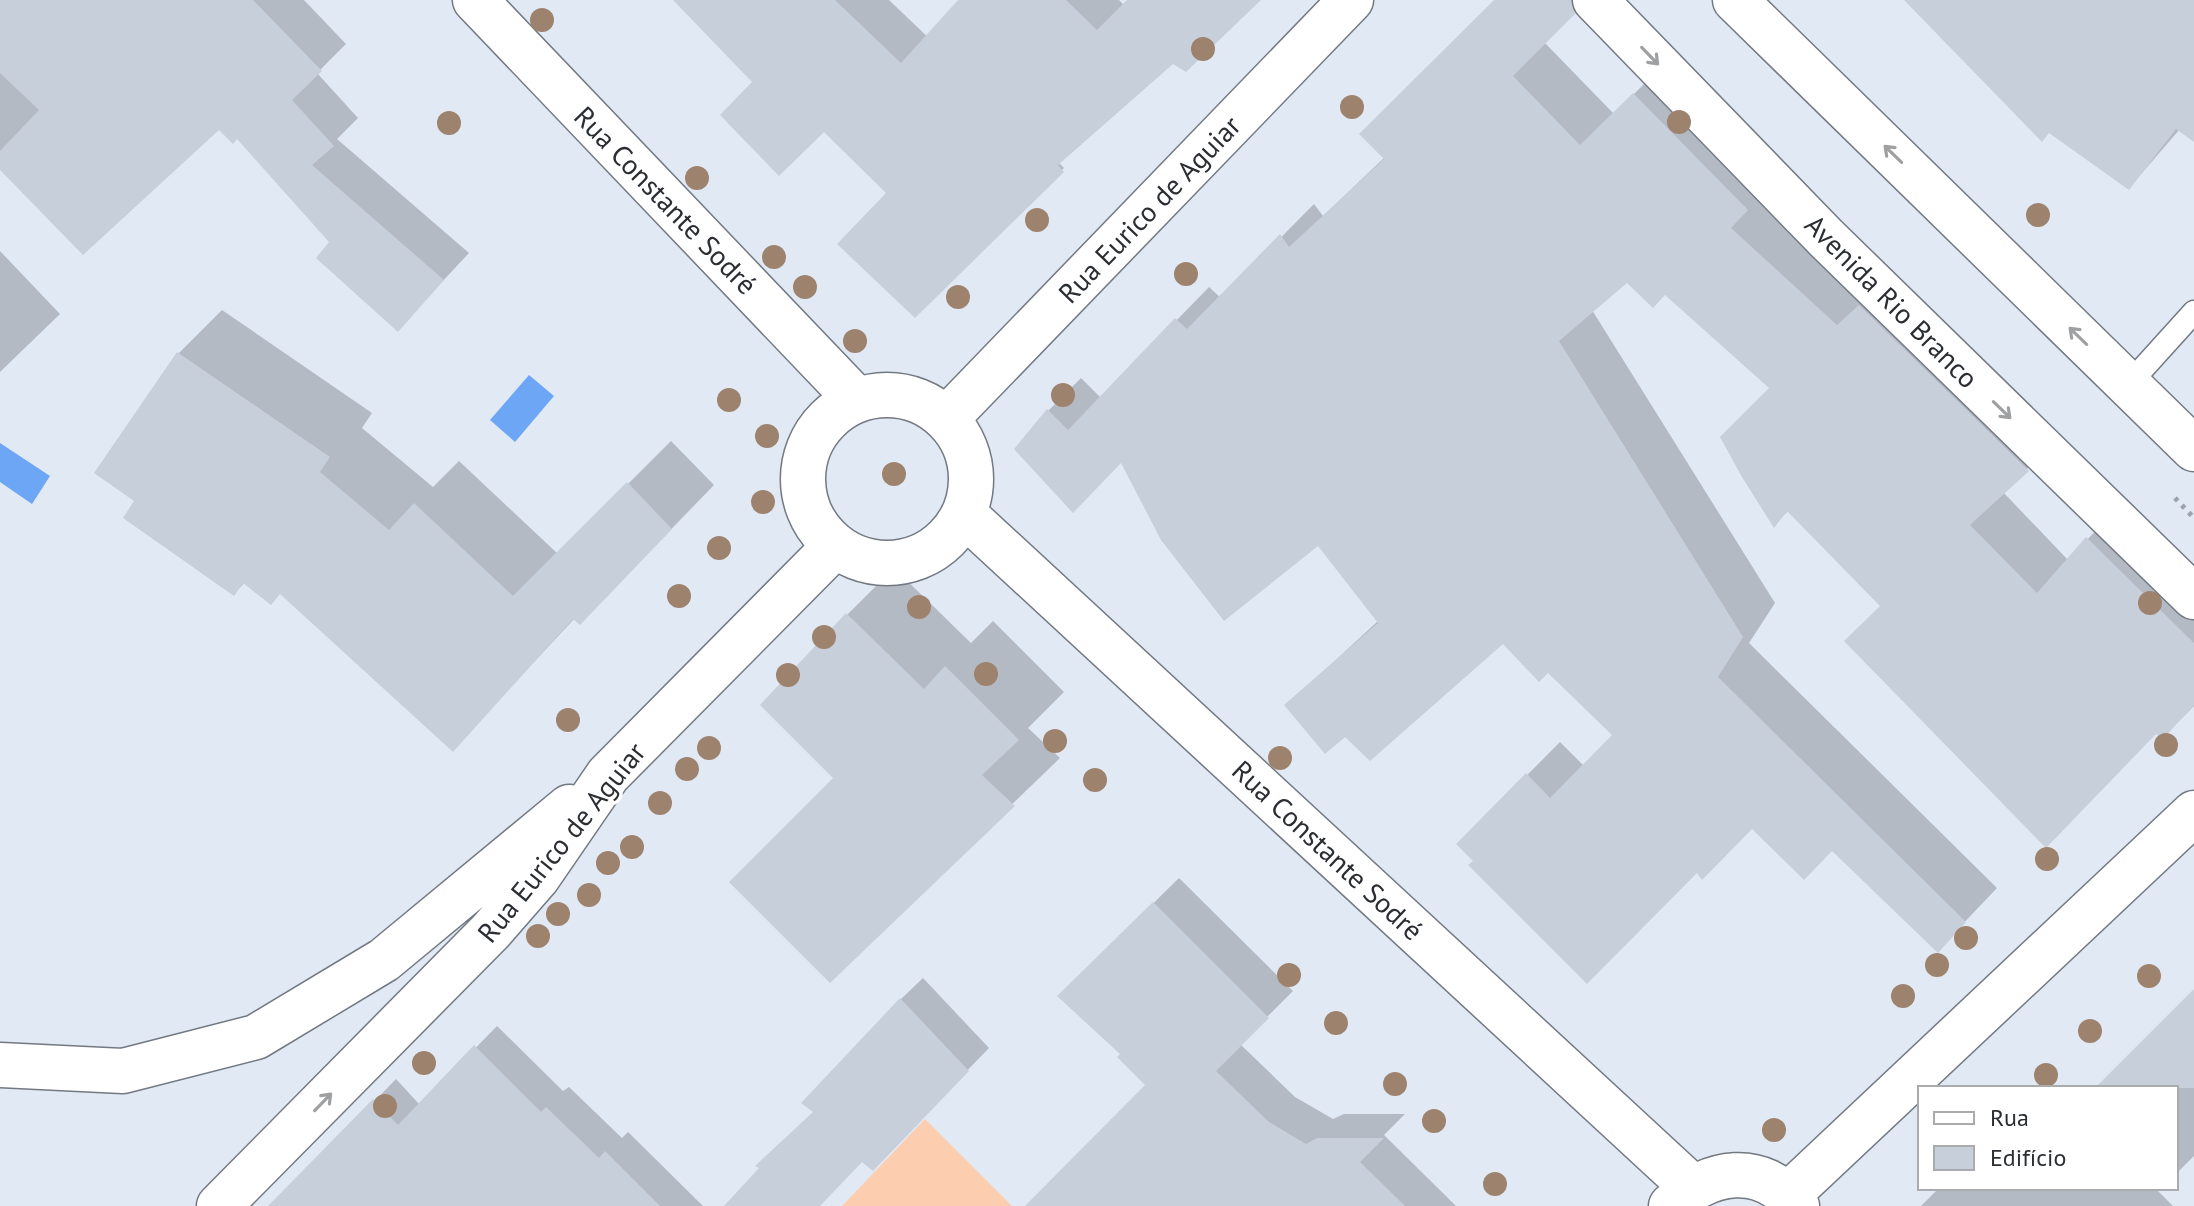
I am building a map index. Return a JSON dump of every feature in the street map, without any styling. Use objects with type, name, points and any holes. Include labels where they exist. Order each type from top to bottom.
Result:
[{"type":"street","name":"Rua Constante Sodré","points":[[475,0],[857,400]]},
{"type":"street","name":"Rua Eurico de Aguiar","points":[[946,419],[1351,0]]},
{"type":"street","name":"Avenida Rio Branco","points":[[1595,0],[1837,249],[2194,597]]},
{"type":"street","points":[[1735,0],[2194,449]]},
{"type":"street","points":[[881,395],[905,396],[928,405],[946,419],[962,440],[970,464],[970,490],[964,514],[946,539],[921,556],[892,563],[862,560],[835,546],[813,518],[802,485],[808,448],[827,419],[857,400],[881,395]]},
{"type":"street","name":"Rua Constante Sodré","points":[[964,514],[1682,1196]]},
{"type":"street","name":"Rua Eurico de Aguiar","points":[[219,1206],[491,931],[538,877],[608,775],[835,546]]},
{"type":"street","points":[[0,1065],[123,1071],[256,1037],[384,960],[608,775]]},
{"type":"street","points":[[1682,1196],[1715,1177],[1741,1175],[1766,1181],[1792,1200],[2194,813]]},
{"type":"lane","points":[[2128,385],[2194,312]]},
{"type":"shaded area","points":[[925,1119],[1012,1206],[842,1206]]},
{"type":"water","points":[[529,375],[554,396],[515,442],[490,420]]},
{"type":"water","points":[[0,443],[50,476],[32,504],[0,482]]},
{"type":"building","points":[[0,0],[253,0],[322,71],[292,100],[334,146],[312,165],[444,280],[398,332],[316,258],[329,242],[237,139],[233,144],[219,130],[83,255],[0,170],[0,151],[39,110],[0,73]]},
{"type":"building","points":[[673,0],[835,0],[901,63],[958,0],[1066,0],[1097,30],[1127,0],[1261,0],[1186,72],[1173,64],[1058,165],[1064,172],[915,318],[837,244],[886,193],[824,132],[779,176],[720,115],[752,82]]},
{"type":"building","points":[[1494,0],[1571,0],[1575,14],[1513,76],[1580,145],[1633,93],[1748,210],[1731,228],[1837,325],[1859,305],[2029,471],[1970,525],[2037,593],[2086,537],[2194,643],[2194,705],[2163,739],[2156,734],[2046,848],[1844,641],[1880,606],[1787,511],[1774,528],[1742,477],[1720,437],[1769,388],[1665,295],[1653,308],[1627,283],[1559,341],[1743,637],[1718,677],[1966,922],[1938,953],[1832,851],[1804,880],[1752,829],[1702,880],[1697,873],[1587,984],[1468,865],[1473,861],[1456,844],[1526,773],[1550,798],[1612,735],[1548,673],[1539,682],[1503,644],[1370,761],[1345,737],[1325,754],[1284,705],[1378,623],[1318,546],[1224,621],[1161,540],[1121,463],[1073,513],[1014,449],[1047,409],[1068,430],[1175,318],[1187,329],[1280,234],[1289,247],[1384,159],[1359,134]]},
{"type":"building","points":[[1904,0],[2194,0],[2194,142],[2176,129],[2129,190],[2049,133],[2042,142]]},
{"type":"building","points":[[177,352],[330,457],[320,472],[389,530],[414,503],[513,596],[627,482],[672,529],[580,625],[573,619],[453,752],[280,594],[271,605],[243,583],[234,596],[123,518],[134,501],[94,473]]},
{"type":"building","points":[[846,613],[924,689],[945,666],[1019,740],[982,775],[1015,806],[830,983],[729,882],[833,778],[760,705]]},
{"type":"building","points":[[1153,902],[1269,1018],[1216,1071],[1269,1122],[1306,1144],[1317,1138],[1384,1138],[1360,1162],[1405,1206],[1025,1206],[1145,1085],[1117,1057],[1120,1054],[1057,996]]},
{"type":"building","points":[[2194,989],[2194,1088],[2097,1086]]},
{"type":"building","points":[[900,998],[969,1071],[873,1171],[862,1162],[820,1206],[724,1206],[759,1168],[755,1166],[813,1112],[801,1103]]},
{"type":"building","points":[[474,1045],[541,1112],[546,1107],[599,1158],[605,1151],[660,1206],[268,1206],[373,1099],[398,1125]]}]
